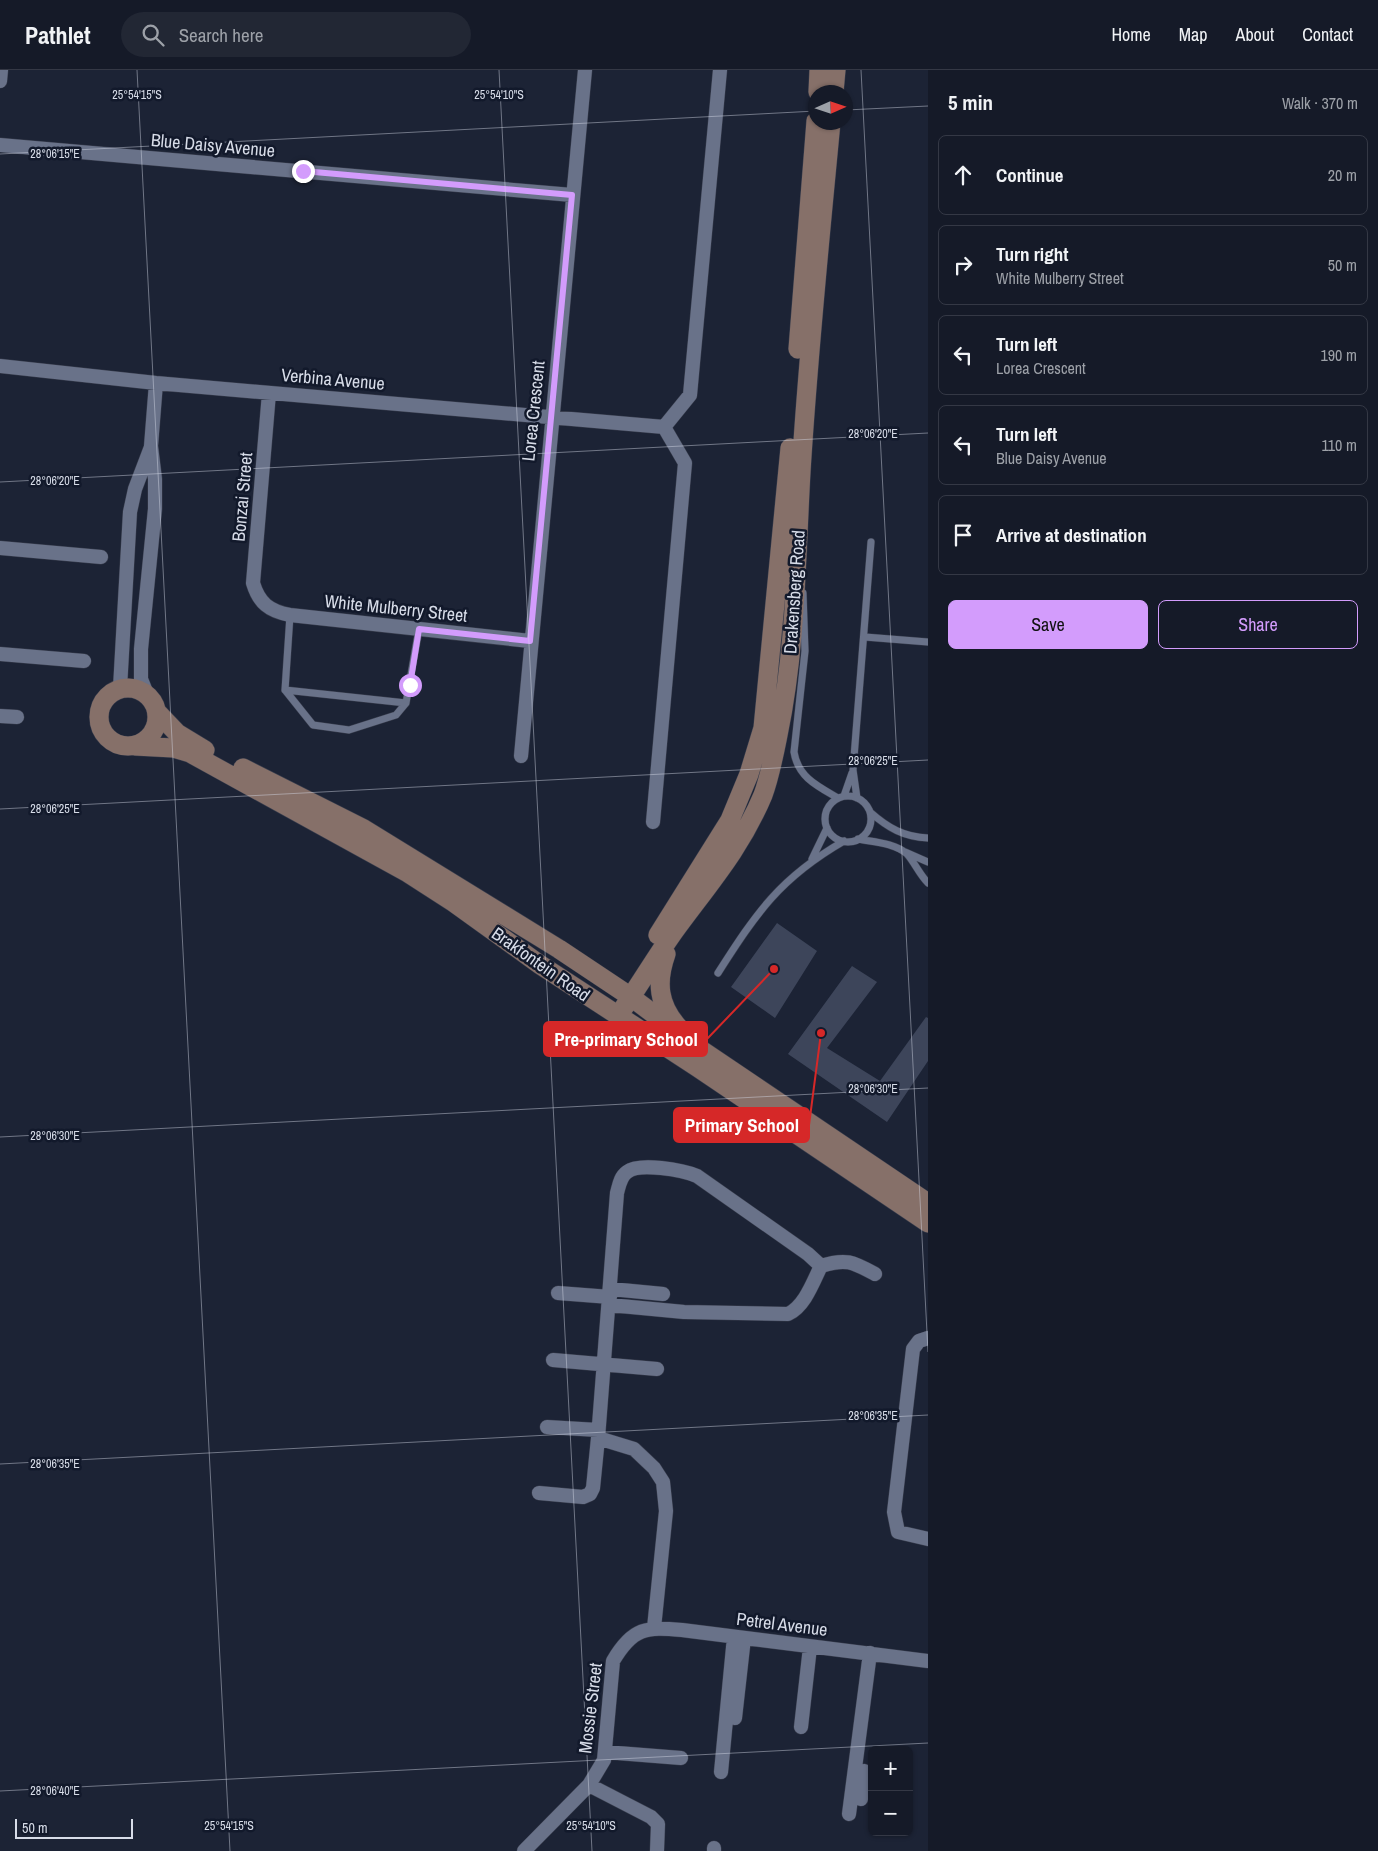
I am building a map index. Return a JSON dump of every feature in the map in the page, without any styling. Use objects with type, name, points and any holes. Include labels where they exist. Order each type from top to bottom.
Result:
[{"type":"street","points":[[0,81],[1,70]]},
{"type":"street","name":"Lorea Crescent","points":[[521,756],[530,641],[585,70]]},
{"type":"street","points":[[652,822],[684,463],[664,427],[690,395],[720,70]]},
{"type":"street","points":[[819,85],[820,70]]},
{"type":"street","points":[[835,85],[836,70]]},
{"type":"street","name":"Drakensberg Road","points":[[613,1013],[730,820],[749,774],[763,728],[786,491],[815,130]]},
{"type":"street","name":"Drakensberg Road","points":[[626,994],[715,879],[746,833],[764,792],[786,695],[799,541],[807,385],[830,130]]},
{"type":"street","name":"Blue Daisy Avenue","points":[[0,144],[572,195]]},
{"type":"street","name":"Verbina Avenue","points":[[0,366],[269,393],[664,427]]},
{"type":"street","points":[[147,694],[134,687],[120,688],[105,698],[98,715],[100,724],[109,739],[126,746],[135,746],[143,742],[155,730],[156,705],[147,694],[141,678],[141,666],[156,509],[156,480],[151,446],[156,382]]},
{"type":"street","name":"Bonzai Street","points":[[262,602],[253,583],[269,393]]},
{"type":"street","points":[[120,688],[130,512],[135,489],[151,446]]},
{"type":"street","points":[[0,548],[101,557]]},
{"type":"street","name":"White Mulberry Street","points":[[262,602],[268,609],[290,615],[530,641]]},
{"type":"street","points":[[0,654],[84,662]]},
{"type":"street","name":"Brakfontein Road","points":[[157,712],[190,742],[364,828],[389,853],[538,964],[928,1223]]},
{"type":"street","points":[[0,716],[17,717]]},
{"type":"street","name":"Brakfontein Road","points":[[135,746],[173,748],[190,753],[389,853],[559,949],[626,994],[703,1051],[928,1203]]},
{"type":"street","points":[[673,934],[659,973],[660,991],[666,1009],[673,1021],[703,1051]]},
{"type":"street","points":[[539,1493],[583,1497],[590,1494],[593,1488],[617,1194],[621,1178],[627,1171],[636,1168],[688,1172],[697,1176],[808,1254],[821,1266]]},
{"type":"street","points":[[558,1293],[610,1297],[684,1312],[788,1314],[794,1311],[802,1302],[821,1266],[844,1260],[854,1262],[875,1274]]},
{"type":"street","points":[[610,1297],[663,1294]]},
{"type":"street","points":[[928,1338],[918,1341],[913,1349],[894,1512],[898,1532],[928,1539]]},
{"type":"street","points":[[553,1360],[657,1369]]},
{"type":"street","points":[[547,1427],[598,1434],[634,1449],[654,1468],[663,1482],[666,1511],[654,1628]]},
{"type":"street","name":"Petrel Avenue","points":[[632,1637],[644,1630],[654,1628],[928,1661]]},
{"type":"street","name":"Mossie Street","points":[[524,1851],[589,1785],[599,1770],[605,1752],[612,1661],[620,1648],[632,1637]]},
{"type":"street","points":[[735,1718],[739,1637]]},
{"type":"street","points":[[721,1772],[739,1637]]},
{"type":"street","points":[[801,1727],[810,1647]]},
{"type":"street","points":[[861,1799],[875,1654]]},
{"type":"street","points":[[849,1814],[875,1654]]},
{"type":"street","points":[[605,1752],[681,1758]]},
{"type":"street","points":[[589,1785],[651,1817],[658,1824],[657,1851]]},
{"type":"lane","points":[[799,541],[805,650],[795,757],[799,769],[815,785],[841,797],[858,798]]},
{"type":"lane","points":[[871,542],[853,770],[858,798],[867,806],[870,812],[896,831],[916,838],[928,838]]},
{"type":"lane","points":[[290,615],[285,690],[313,725],[349,730],[396,715],[406,703],[419,629]]},
{"type":"lane","points":[[865,637],[928,642]]},
{"type":"lane","points":[[285,690],[406,703]]},
{"type":"lane","points":[[812,860],[827,828],[826,814],[832,802],[841,797],[853,770]]},
{"type":"lane","points":[[858,839],[868,828],[870,812]]},
{"type":"lane","points":[[827,828],[831,834],[844,841]]},
{"type":"lane","points":[[718,973],[760,909],[773,894],[812,860],[844,841],[858,839],[900,850],[928,862]]},
{"type":"lane","points":[[900,850],[907,854],[918,873],[928,882]]},
{"type":"building","points":[[777,923],[817,951],[775,1018],[731,987]]},
{"type":"building","points":[[852,966],[877,982],[827,1048],[880,1081],[926,1017],[928,1018],[928,1061],[887,1122],[788,1054]]},
{"type":"place","name":"Pre-primary School","points":[[774,969]]},
{"type":"place","name":"Primary School","points":[[821,1033]]},
{"type":"route","points":[[303,171],[572,195],[530,641],[419,629],[410,685]]}]
